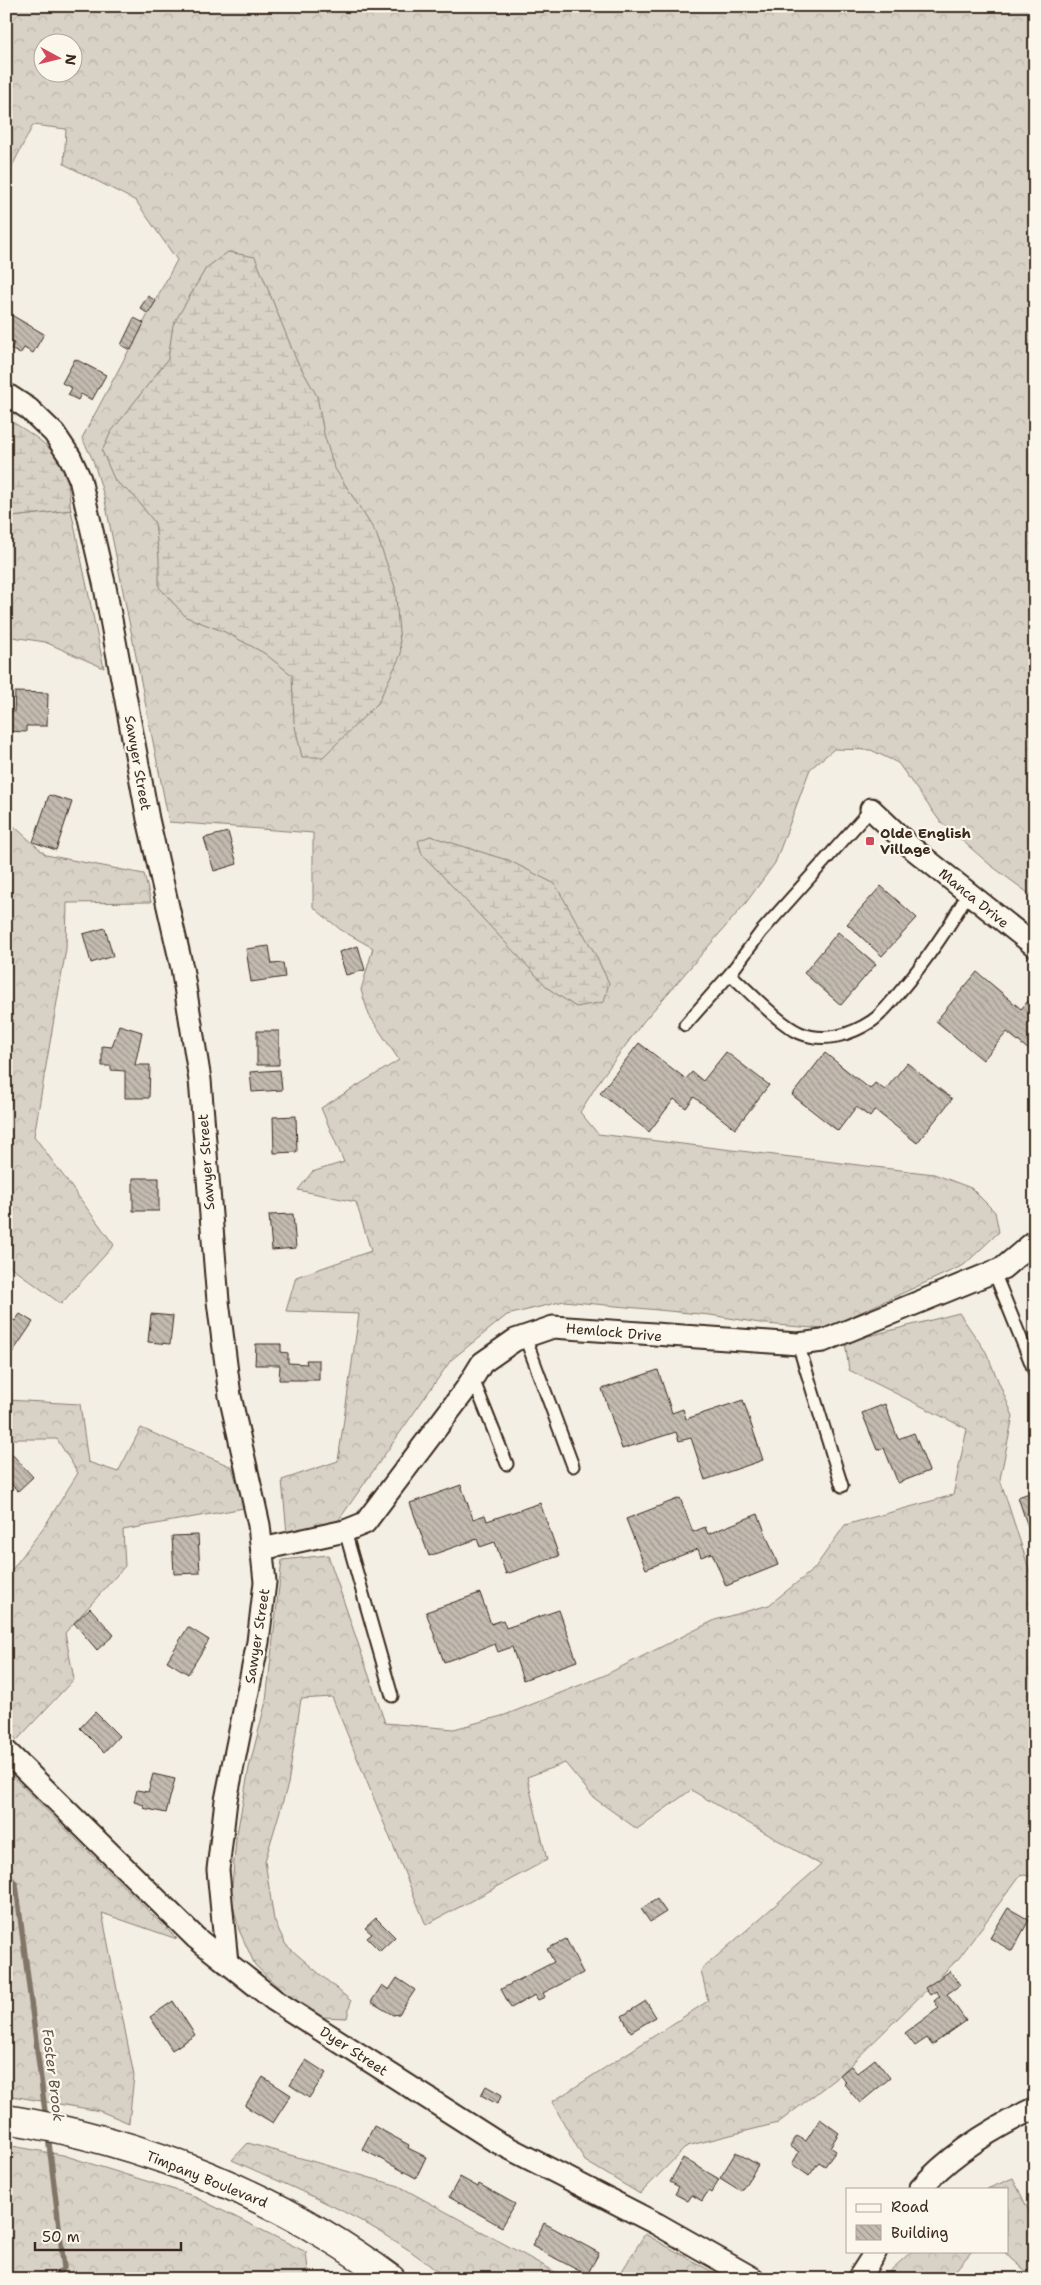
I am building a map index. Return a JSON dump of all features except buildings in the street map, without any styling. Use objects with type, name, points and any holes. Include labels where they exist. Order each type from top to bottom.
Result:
[{"type":"main road","name":"Timpany Boulevard","points":[[6,2119],[46,2126],[163,2159],[239,2190],[307,2225],[392,2279]]},
{"type":"street","name":"Sawyer Street","points":[[6,394],[29,409],[54,433],[70,457],[80,479],[106,587],[148,819],[182,968],[200,1080],[218,1301],[230,1396],[253,1493],[265,1582],[262,1614],[226,1800],[218,1870],[227,1963]]},
{"type":"street","name":"Manca Drive","points":[[871,809],[912,848],[1035,946]]},
{"type":"street","name":"Hemlock Drive","points":[[262,1549],[344,1531],[365,1523],[473,1379],[482,1363],[515,1340],[553,1327],[661,1336],[798,1344],[823,1341],[1003,1268],[1035,1241]]},
{"type":"street","name":"Dyer Street","points":[[6,1751],[196,1938],[274,2000],[495,2141],[657,2224],[754,2279]]},
{"type":"street","points":[[921,2188],[955,2156],[982,2137],[1035,2108]]},
{"type":"street","points":[[858,2279],[875,2252]]},
{"type":"lane","points":[[685,1025],[730,974],[761,932],[871,809]]},
{"type":"lane","points":[[730,974],[780,1020],[798,1032],[819,1037],[841,1036],[873,1020],[890,1003],[945,934],[968,893]]},
{"type":"lane","points":[[994,1272],[1035,1373]]},
{"type":"lane","points":[[525,1337],[573,1466]]},
{"type":"lane","points":[[798,1344],[842,1486]]},
{"type":"lane","points":[[473,1379],[508,1464]]},
{"type":"lane","points":[[344,1531],[392,1696]]},
{"type":"green space","points":[[6,6],[1035,6],[1035,898],[989,864],[939,820],[898,763],[871,750],[834,749],[810,769],[775,863],[745,904],[643,1022],[602,1077],[580,1112],[598,1134],[934,1174],[971,1188],[995,1212],[999,1232],[964,1265],[824,1329],[766,1324],[710,1315],[564,1301],[507,1315],[451,1360],[338,1521],[287,1533],[282,1480],[338,1461],[359,1314],[286,1311],[296,1277],[371,1251],[356,1202],[298,1190],[312,1172],[344,1162],[321,1108],[399,1060],[369,1015],[361,990],[373,948],[341,930],[313,907],[313,833],[169,822],[104,496],[93,460],[82,438],[177,260],[136,201],[64,164],[66,129],[33,125],[6,178]]},
{"type":"green space","points":[[228,252],[255,257],[296,359],[317,396],[324,434],[334,467],[376,533],[395,587],[401,654],[378,703],[323,757],[302,757],[294,722],[292,675],[264,653],[225,632],[186,617],[159,587],[159,558],[155,523],[134,496],[115,481],[102,451],[111,432],[168,359],[173,325],[206,268]]},
{"type":"green space","points":[[6,418],[41,441],[62,464],[68,483],[71,510],[12,517],[6,515]]},
{"type":"green space","points":[[71,510],[104,668],[45,642],[6,636],[6,515],[12,517]]},
{"type":"green space","points":[[6,819],[46,855],[144,874],[151,902],[67,903],[66,949],[34,1136],[114,1245],[61,1304],[6,1263]]},
{"type":"green space","points":[[430,836],[510,861],[555,884],[594,952],[609,983],[604,1002],[576,1007],[549,989],[422,854],[418,841]]},
{"type":"green space","points":[[959,1313],[986,1352],[1013,1416],[1000,1479],[1030,1572],[1035,1571],[1035,1878],[1021,1874],[959,1958],[840,2075],[778,2123],[687,2146],[640,2194],[585,2161],[552,2102],[708,2001],[701,1970],[821,1865],[691,1790],[637,1829],[594,1798],[565,1763],[527,1777],[547,1860],[426,1925],[332,1697],[301,1699],[288,1784],[265,1861],[274,1920],[286,1945],[351,2001],[347,2018],[320,2017],[283,1992],[255,1965],[239,1930],[231,1897],[236,1839],[249,1768],[266,1701],[282,1560],[328,1555],[385,1723],[454,1729],[505,1715],[603,1676],[715,1620],[769,1605],[814,1569],[845,1525],[953,1495],[967,1429],[849,1370],[845,1342]]},
{"type":"green space","points":[[6,1400],[80,1404],[88,1462],[118,1472],[141,1428],[232,1467],[244,1508],[123,1530],[125,1566],[65,1633],[74,1679],[17,1740],[6,1729],[6,1578],[46,1524],[78,1473],[57,1439],[6,1439]]},
{"type":"green space","points":[[6,1770],[177,1939],[102,1913],[134,2076],[129,2123],[100,2111],[6,2095]]},
{"type":"green space","points":[[248,2143],[399,2186],[568,2279],[446,2279],[422,2259],[371,2226],[316,2198],[232,2160]]},
{"type":"green space","points":[[6,2145],[63,2155],[191,2195],[306,2252],[309,2279],[6,2279]]},
{"type":"green space","points":[[1013,2178],[1035,2224],[1035,2279],[1004,2252],[1008,2252],[1008,2188],[989,2188]]},
{"type":"green space","points":[[645,2234],[725,2279],[617,2279]]},
{"type":"green space","points":[[911,2252],[971,2252],[948,2279],[886,2279],[890,2271]]},
{"type":"waterway","name":"Foster Brook","points":[[6,1871],[16,1885],[46,2119]]},
{"type":"waterway","name":"Foster Brook","points":[[48,2135],[64,2268],[51,2279]]},
{"type":"place","name":"Olde English Village","points":[[870,841]]}]
